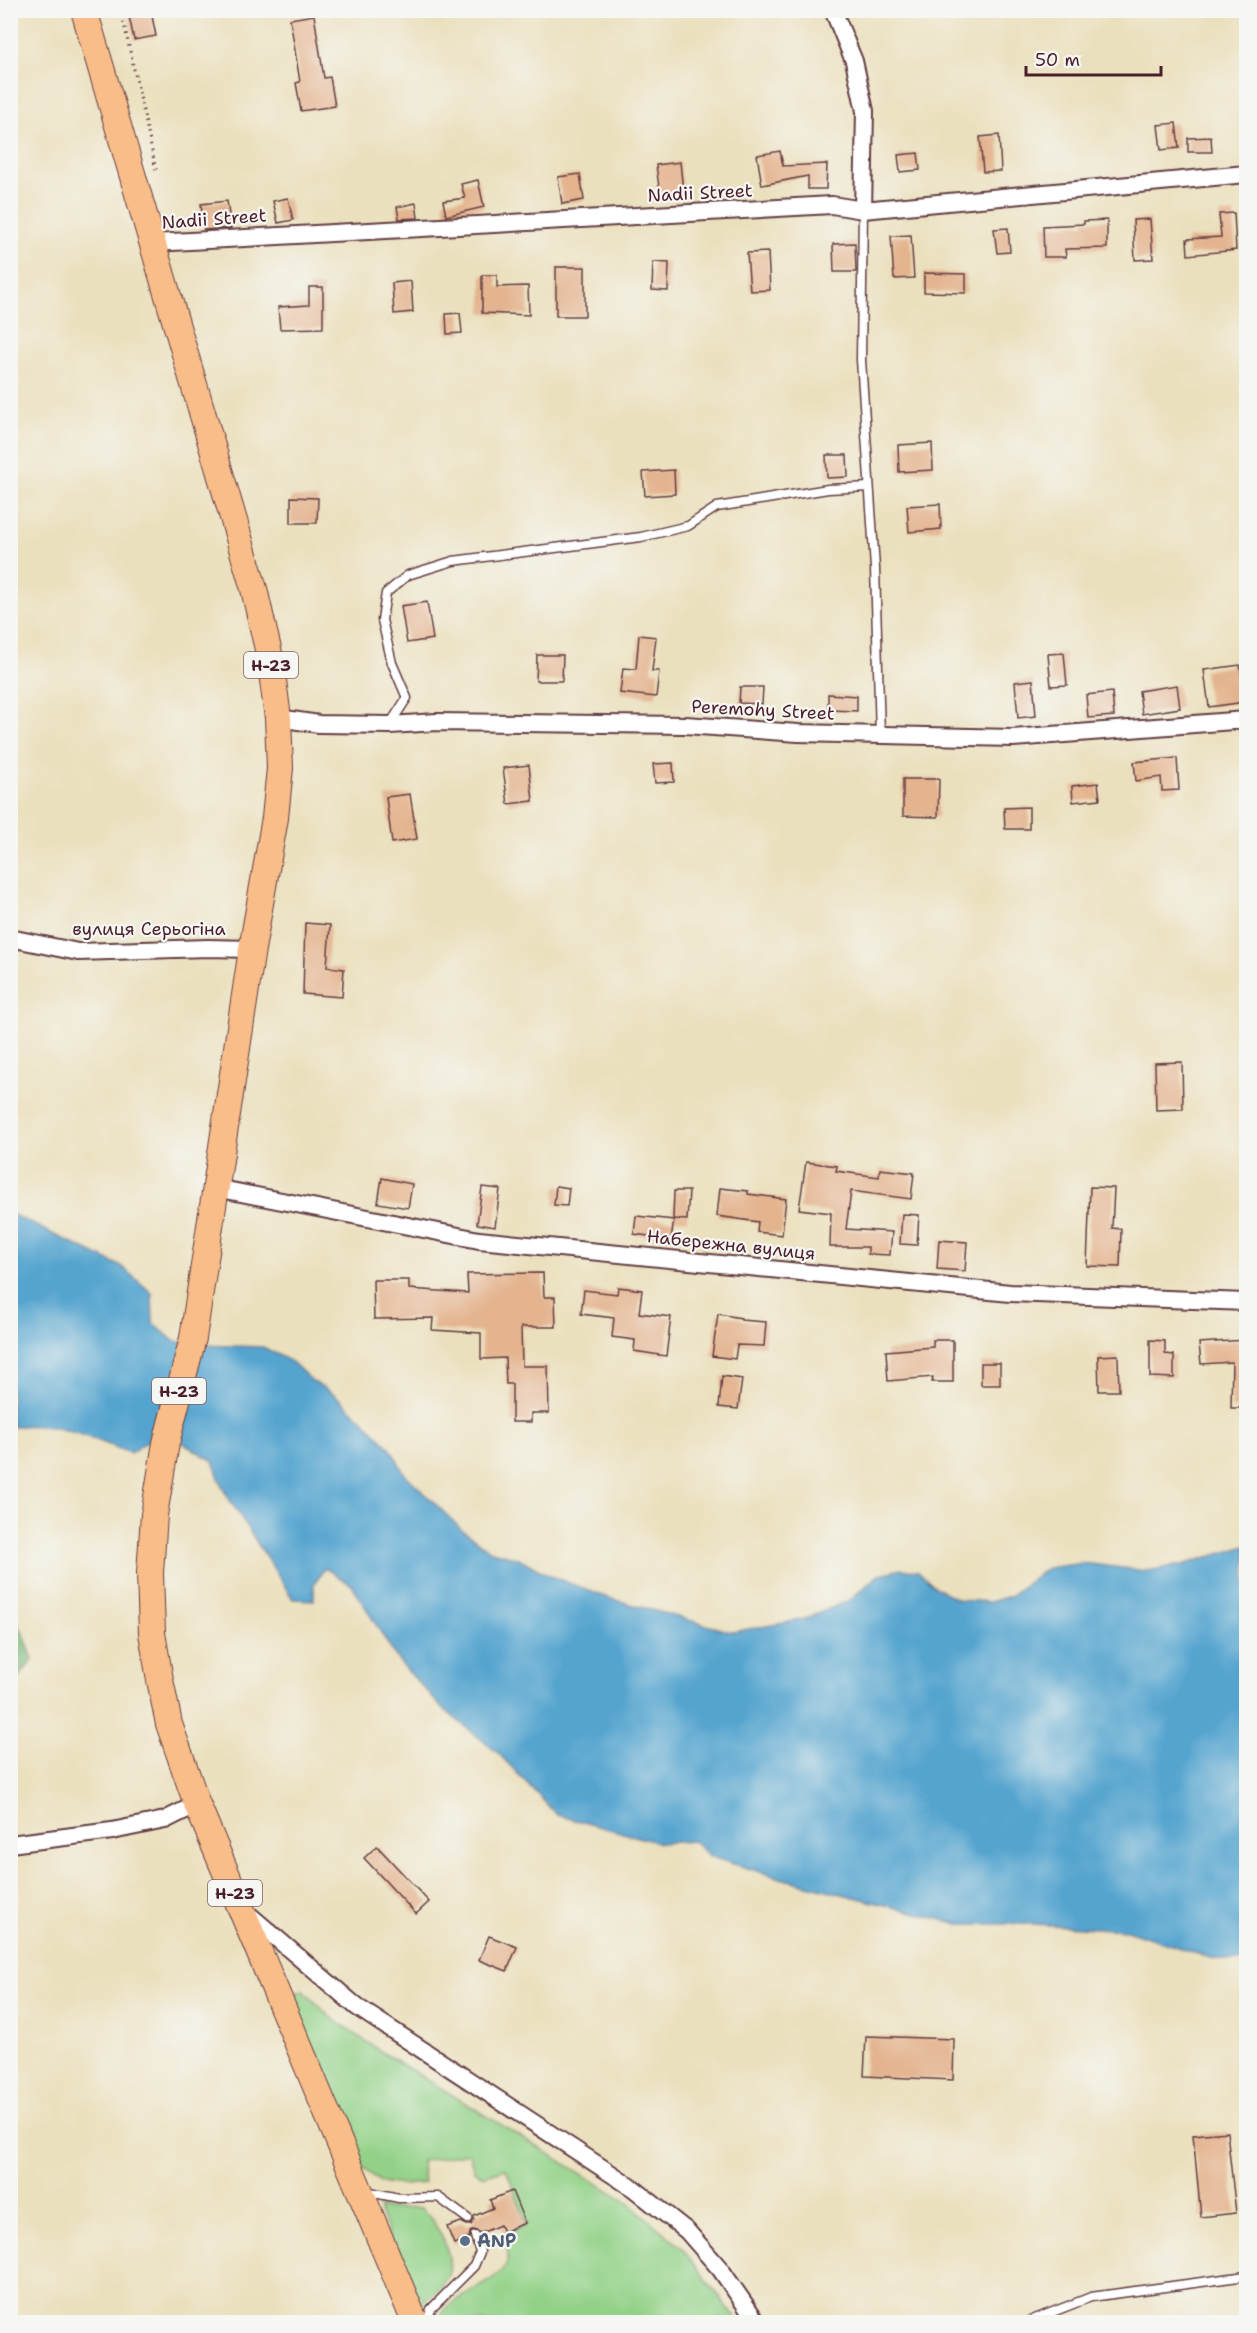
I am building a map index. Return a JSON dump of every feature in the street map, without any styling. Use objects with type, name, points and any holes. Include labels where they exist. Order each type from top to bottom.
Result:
[{"type":"main road","name":"Н-23","points":[[84,10],[254,589],[270,658],[278,718],[280,768],[275,818],[252,949],[193,1338],[166,1443],[154,1515],[150,1573],[152,1633],[169,1724],[197,1804],[415,2322]]},
{"type":"street","points":[[833,10],[854,61],[865,111],[863,210]]},
{"type":"street","name":"Nadii Street","points":[[154,243],[832,205],[863,210],[1246,174]]},
{"type":"street","name":"Peremohy Street","points":[[278,718],[319,724],[390,725],[448,722],[686,725],[798,733],[1013,738],[1246,720]]},
{"type":"street","name":"вулиця Серьогіна","points":[[10,938],[78,952],[252,949]]},
{"type":"street","name":"Набережна вулиця","points":[[216,1188],[479,1240],[1010,1293],[1246,1302]]},
{"type":"street","points":[[10,1844],[112,1831],[165,1820],[197,1804]]},
{"type":"street","points":[[241,1908],[357,2007],[642,2195],[687,2231],[721,2270],[757,2322]]},
{"type":"lane","points":[[863,210],[861,360],[875,568],[880,735]]},
{"type":"lane","points":[[390,725],[407,698],[392,663],[382,620],[386,593],[408,575],[453,561],[641,537],[687,526],[717,507],[828,489],[870,487]]},
{"type":"lane","points":[[359,2190],[399,2198],[438,2198],[468,2219]]},
{"type":"lane","points":[[427,2322],[431,2310],[474,2266],[480,2252],[475,2236]]},
{"type":"lane","points":[[1027,2322],[1091,2297],[1246,2276]]},
{"type":"path","points":[[121,10],[158,183]]},
{"type":"green space","points":[[11,1614],[24,1634],[33,1659],[11,1688]]},
{"type":"green space","points":[[303,1990],[329,2016],[383,2053],[625,2200],[681,2247],[737,2322],[437,2322],[452,2303],[498,2274],[505,2266],[508,2257],[503,2234],[527,2224],[506,2169],[483,2176],[474,2171],[469,2153],[421,2161],[424,2183],[403,2185],[380,2182],[356,2163],[286,1997]]},
{"type":"green space","points":[[378,2207],[421,2208],[433,2222],[444,2241],[449,2261],[446,2279],[417,2310]]},
{"type":"water","points":[[11,1214],[122,1267],[152,1293],[153,1323],[174,1341],[199,1345],[263,1347],[292,1362],[312,1381],[334,1394],[363,1420],[391,1449],[404,1473],[461,1529],[491,1551],[519,1558],[546,1574],[605,1597],[732,1632],[805,1619],[848,1601],[880,1574],[902,1569],[918,1571],[938,1589],[959,1600],[990,1602],[1010,1596],[1047,1568],[1083,1563],[1147,1571],[1182,1565],[1246,1546],[1246,1962],[1210,1958],[1127,1930],[1034,1924],[959,1924],[784,1879],[711,1857],[693,1841],[660,1843],[557,1815],[499,1754],[440,1706],[397,1659],[352,1585],[325,1568],[314,1583],[314,1600],[293,1599],[223,1489],[213,1461],[184,1443],[159,1439],[145,1443],[130,1453],[86,1436],[57,1428],[27,1425],[11,1427]]},
{"type":"building","points":[[151,11],[156,36],[134,40],[129,16]]},
{"type":"building","points":[[314,15],[324,78],[330,77],[335,106],[301,111],[296,83],[300,82],[290,19]]},
{"type":"building","points":[[1176,123],[1179,148],[1161,150],[1158,125]]},
{"type":"building","points":[[999,135],[1001,171],[983,172],[980,137]]},
{"type":"building","points":[[1211,137],[1212,152],[1188,152],[1188,138]]},
{"type":"building","points":[[780,151],[783,166],[827,164],[826,189],[808,189],[808,176],[762,185],[757,155]]},
{"type":"building","points":[[918,153],[920,170],[900,172],[898,155]]},
{"type":"building","points":[[680,162],[683,191],[660,194],[656,165]]},
{"type":"building","points":[[580,174],[584,200],[562,204],[558,177]]},
{"type":"building","points":[[478,180],[484,207],[446,216],[443,201],[465,198],[461,184]]},
{"type":"building","points":[[288,198],[293,220],[278,223],[273,201]]},
{"type":"building","points":[[227,201],[231,228],[204,230],[201,204]]},
{"type":"building","points":[[416,203],[418,218],[399,219],[397,207]]},
{"type":"building","points":[[1234,213],[1236,250],[1188,255],[1187,239],[1221,237],[1219,214]]},
{"type":"building","points":[[1150,219],[1153,259],[1135,260],[1133,220]]},
{"type":"building","points":[[1107,220],[1107,248],[1065,249],[1066,257],[1044,257],[1043,226],[1084,224],[1084,221]]},
{"type":"building","points":[[1008,228],[1010,252],[997,253],[994,229]]},
{"type":"building","points":[[911,235],[914,278],[894,279],[891,236]]},
{"type":"building","points":[[855,243],[856,272],[834,272],[833,244]]},
{"type":"building","points":[[768,252],[770,290],[750,291],[747,253]]},
{"type":"building","points":[[653,262],[669,263],[668,291],[652,290]]},
{"type":"building","points":[[556,267],[585,267],[585,316],[556,316]]},
{"type":"building","points":[[924,273],[966,274],[966,293],[924,292]]},
{"type":"building","points":[[482,275],[497,275],[497,287],[528,286],[529,315],[482,313]]},
{"type":"building","points":[[411,281],[413,312],[394,314],[392,283]]},
{"type":"building","points":[[309,287],[323,287],[323,328],[280,329],[278,307],[309,305]]},
{"type":"building","points":[[460,313],[462,333],[447,334],[446,314]]},
{"type":"building","points":[[932,443],[933,470],[899,472],[898,445]]},
{"type":"building","points":[[826,455],[847,455],[848,477],[827,478]]},
{"type":"building","points":[[674,470],[675,494],[645,496],[643,472]]},
{"type":"building","points":[[291,497],[318,498],[317,523],[291,523]]},
{"type":"building","points":[[940,504],[941,529],[909,532],[907,506]]},
{"type":"building","points":[[427,602],[433,639],[407,643],[401,606]]},
{"type":"building","points":[[639,635],[656,637],[652,671],[659,671],[656,697],[620,693],[623,668],[636,669]]},
{"type":"building","points":[[1064,653],[1067,685],[1051,686],[1048,654]]},
{"type":"building","points":[[537,655],[563,655],[562,681],[536,681]]},
{"type":"building","points":[[1240,665],[1245,702],[1209,707],[1204,670]]},
{"type":"building","points":[[1033,680],[1036,716],[1018,718],[1015,682]]},
{"type":"building","points":[[1177,685],[1180,708],[1142,714],[1139,691]]},
{"type":"building","points":[[740,687],[763,687],[762,704],[739,703]]},
{"type":"building","points":[[1112,692],[1114,716],[1088,718],[1086,695]]},
{"type":"building","points":[[828,694],[857,696],[857,711],[828,710]]},
{"type":"building","points":[[1177,758],[1179,790],[1162,791],[1161,777],[1136,781],[1134,762]]},
{"type":"building","points":[[673,763],[674,782],[655,783],[653,764]]},
{"type":"building","points":[[529,765],[533,801],[508,804],[503,768]]},
{"type":"building","points":[[903,779],[939,779],[938,817],[903,816]]},
{"type":"building","points":[[1098,783],[1100,799],[1073,802],[1072,786]]},
{"type":"building","points":[[410,794],[417,839],[392,843],[386,797]]},
{"type":"building","points":[[1029,807],[1029,829],[1005,829],[1004,808]]},
{"type":"building","points":[[305,923],[330,925],[327,967],[344,969],[342,997],[303,994]]},
{"type":"building","points":[[1182,1062],[1183,1109],[1156,1110],[1155,1063]]},
{"type":"building","points":[[806,1162],[837,1166],[836,1171],[879,1177],[880,1169],[914,1173],[911,1199],[851,1191],[846,1229],[892,1232],[890,1255],[868,1254],[868,1247],[830,1247],[831,1213],[799,1209]]},
{"type":"building","points":[[382,1178],[412,1184],[408,1208],[378,1203]]},
{"type":"building","points":[[556,1186],[569,1188],[567,1206],[554,1205]]},
{"type":"building","points":[[482,1187],[500,1189],[495,1227],[477,1224]]},
{"type":"building","points":[[1090,1187],[1114,1188],[1112,1228],[1121,1229],[1120,1267],[1087,1266]]},
{"type":"building","points":[[720,1188],[786,1199],[782,1235],[757,1232],[758,1222],[717,1216]]},
{"type":"building","points":[[674,1191],[689,1191],[687,1220],[673,1219]]},
{"type":"building","points":[[902,1214],[919,1215],[917,1245],[900,1244]]},
{"type":"building","points":[[636,1216],[674,1220],[671,1239],[634,1234]]},
{"type":"building","points":[[939,1240],[967,1242],[965,1271],[937,1269]]},
{"type":"building","points":[[543,1273],[544,1297],[555,1297],[556,1327],[521,1327],[522,1366],[548,1366],[549,1413],[531,1413],[531,1422],[512,1422],[512,1384],[506,1384],[505,1358],[481,1359],[481,1333],[432,1330],[433,1318],[374,1319],[373,1280],[409,1280],[409,1289],[468,1293],[467,1274]]},
{"type":"building","points":[[618,1287],[642,1290],[639,1313],[671,1317],[666,1356],[634,1351],[635,1340],[612,1337],[614,1318],[581,1314],[584,1290],[617,1294]]},
{"type":"building","points":[[718,1314],[741,1318],[741,1320],[766,1322],[764,1346],[737,1345],[735,1359],[712,1356]]},
{"type":"building","points":[[933,1340],[953,1340],[953,1382],[932,1382],[933,1377],[888,1381],[886,1351],[933,1347]]},
{"type":"building","points":[[1150,1340],[1165,1341],[1165,1354],[1174,1355],[1174,1378],[1150,1377]]},
{"type":"building","points":[[1246,1340],[1246,1408],[1231,1408],[1232,1362],[1201,1364],[1199,1343]]},
{"type":"building","points":[[1118,1355],[1119,1391],[1099,1391],[1098,1356]]},
{"type":"building","points":[[981,1363],[1000,1363],[1000,1385],[981,1385]]},
{"type":"building","points":[[722,1376],[742,1379],[738,1409],[719,1407]]},
{"type":"building","points":[[377,1846],[429,1902],[416,1914],[364,1858]]},
{"type":"building","points":[[489,1936],[517,1947],[507,1971],[479,1960]]},
{"type":"building","points":[[866,2036],[954,2039],[953,2080],[864,2076]]},
{"type":"building","points":[[1227,2132],[1236,2213],[1201,2217],[1193,2135]]},
{"type":"building","points":[[512,2191],[525,2223],[503,2232],[500,2225],[481,2233],[474,2230],[470,2232],[469,2238],[454,2244],[447,2227],[461,2222],[471,2225],[474,2216],[493,2208],[490,2200]]},
{"type":"place","name":"ANP","points":[[465,2241]]}]
